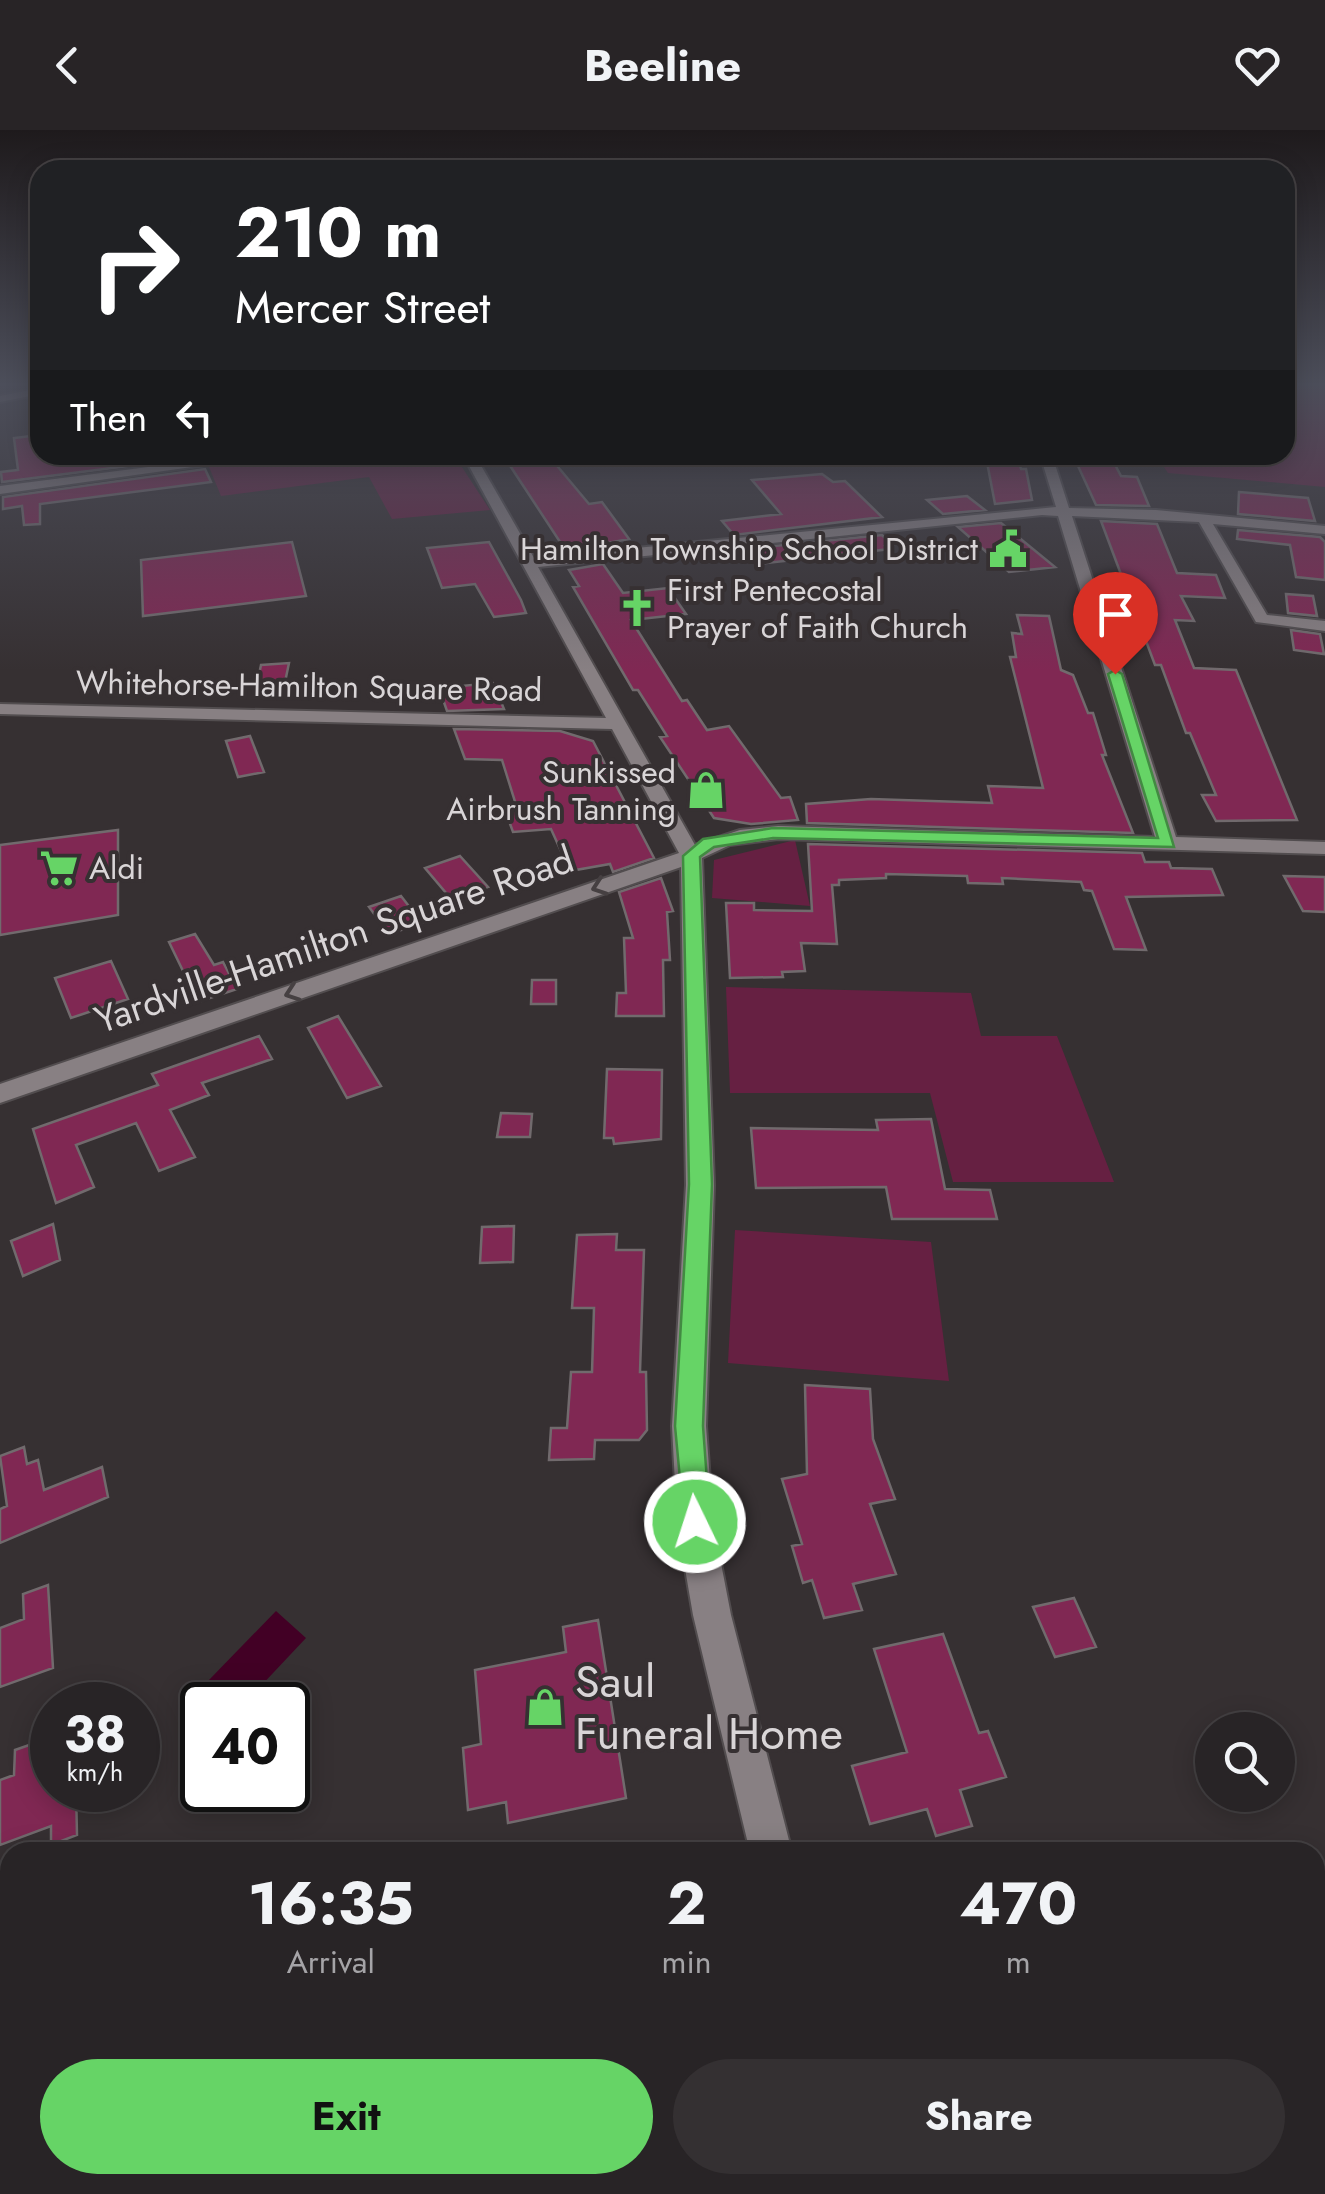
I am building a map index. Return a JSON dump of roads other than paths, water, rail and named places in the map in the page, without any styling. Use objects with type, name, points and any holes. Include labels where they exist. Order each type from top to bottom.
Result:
[{"type":"street","points":[[0,490],[90,478]]},
{"type":"street","points":[[482,478],[692,856],[700,1184],[689,1426],[695,1522],[712,1614],[768,1842]]},
{"type":"street","points":[[1053,478],[1168,844]]},
{"type":"street","points":[[532,564],[1064,511],[1202,518],[1325,530]]},
{"type":"street","points":[[1202,518],[1262,619],[1325,626]]},
{"type":"street","name":"Whitehorse-Hamilton Square Road","points":[[0,708],[617,724]]},
{"type":"street","name":"Yardville-Hamilton Square Road","points":[[0,1094],[692,856],[709,842],[773,833],[1325,848]]},
{"type":"place","name":"Hamilton Township School District","points":[[1008,549]]},
{"type":"place","name":"First Pentecostal Prayer of Faith Church","points":[[637,608]]},
{"type":"place","name":"Sunkissed Airbrush Tanning","points":[[706,790]]},
{"type":"place","name":"Aldi","points":[[59,868]]},
{"type":"place","name":"Saul Funeral Home","points":[[545,1707]]}]
